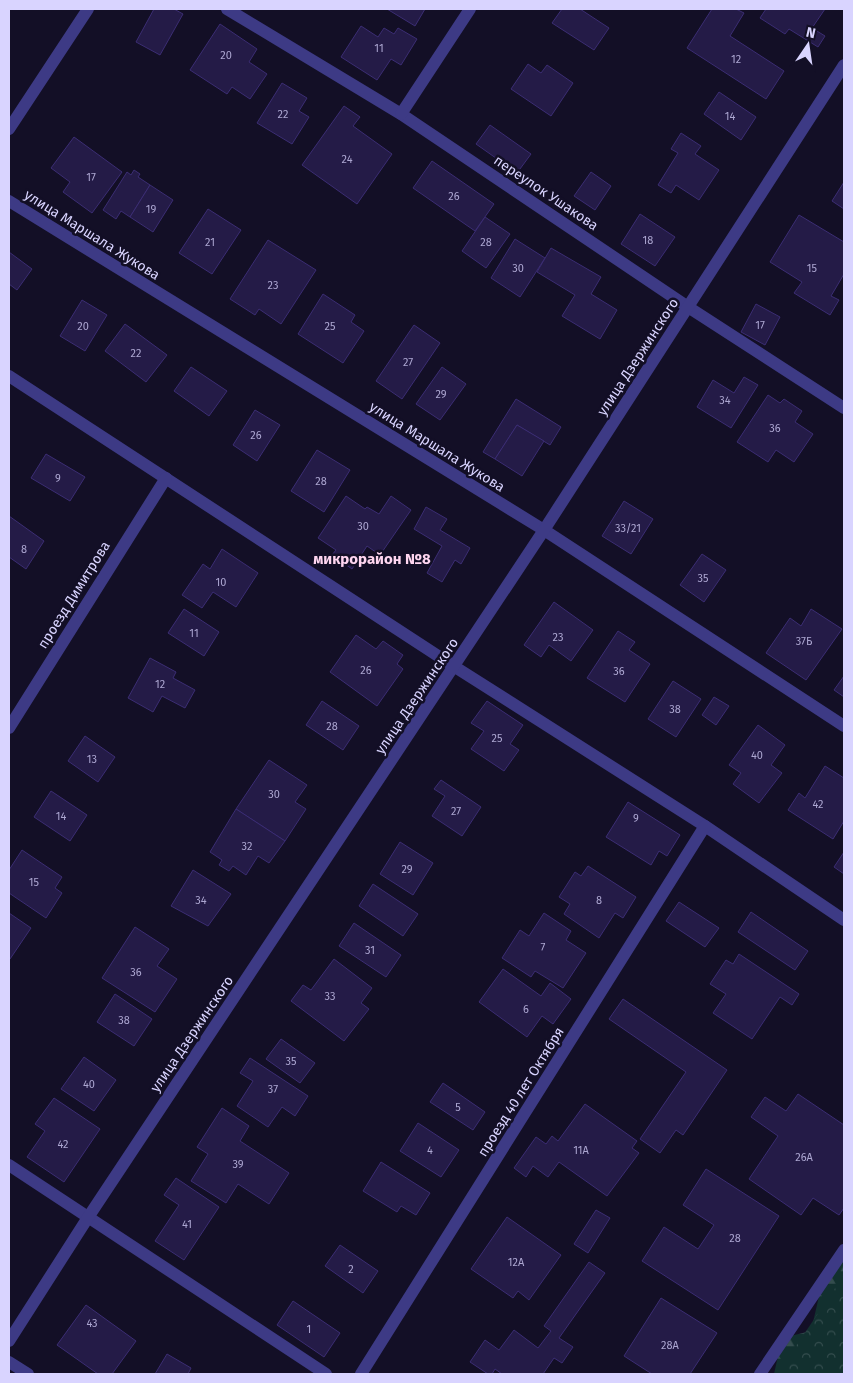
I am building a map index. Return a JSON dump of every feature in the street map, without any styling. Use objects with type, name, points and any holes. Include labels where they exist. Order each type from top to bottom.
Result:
[{"type":"street","points":[[9,129],[88,9]]},
{"type":"street","name":"переулок Ушакова","points":[[227,9],[401,114],[688,307],[844,408]]},
{"type":"street","points":[[401,114],[470,9]]},
{"type":"street","name":"улица Дзержинского","points":[[9,1341],[87,1219],[455,667],[844,65]]},
{"type":"street","name":"улица Маршала Жукова","points":[[9,201],[544,530],[844,726]]},
{"type":"street","points":[[9,376],[455,667],[706,826],[844,920]]},
{"type":"street","name":"проезд Димитрова","points":[[9,728],[166,478]]},
{"type":"street","name":"проезд 40 лет Октября","points":[[362,1374],[706,826]]},
{"type":"street","points":[[9,1165],[87,1219],[326,1374]]},
{"type":"street","points":[[760,1374],[844,1250]]},
{"type":"street","points":[[9,1362],[28,1374]]},
{"type":"green space","points":[[844,1254],[844,1374],[774,1374],[782,1338],[811,1331],[820,1292]]},
{"type":"green space","points":[[844,1275],[844,1374],[777,1374]]},
{"type":"building","points":[[154,9],[174,9],[183,14],[160,55],[136,42]]},
{"type":"building","points":[[387,9],[425,9],[415,26]]},
{"type":"building","points":[[562,9],[580,9],[609,28],[594,50],[552,23]]},
{"type":"building","points":[[712,9],[736,9],[744,13],[730,36],[784,71],[766,99],[687,48]]},
{"type":"building","points":[[766,9],[825,9],[812,28],[825,36],[818,47],[789,29],[785,34],[760,18]]},
{"type":"building","points":[[220,24],[257,49],[249,62],[267,74],[250,99],[232,87],[227,94],[190,70]]},
{"type":"building","points":[[361,26],[378,37],[384,28],[394,34],[398,28],[417,39],[401,65],[391,59],[377,80],[341,57]]},
{"type":"building","points":[[528,64],[541,73],[547,65],[573,83],[551,116],[511,89]]},
{"type":"building","points":[[282,83],[307,98],[299,111],[309,117],[292,144],[257,123]]},
{"type":"building","points":[[719,92],[756,117],[741,140],[704,114]]},
{"type":"building","points":[[344,106],[360,117],[353,126],[392,154],[357,204],[302,165]]},
{"type":"building","points":[[490,125],[531,154],[517,173],[476,144]]},
{"type":"building","points":[[681,133],[701,146],[695,154],[719,170],[699,200],[676,185],[671,193],[658,185],[678,153],[671,149]]},
{"type":"building","points":[[74,137],[122,172],[92,213],[63,192],[70,182],[51,168]]},
{"type":"building","points":[[432,161],[494,204],[475,231],[413,188]]},
{"type":"building","points":[[134,170],[140,174],[138,177],[150,185],[130,217],[121,211],[116,219],[103,210],[127,172],[131,175]]},
{"type":"building","points":[[591,172],[611,186],[595,210],[574,196]]},
{"type":"building","points":[[844,182],[844,209],[832,201]]},
{"type":"building","points":[[150,185],[173,200],[153,232],[130,217]]},
{"type":"building","points":[[208,209],[241,230],[212,274],[179,253]]},
{"type":"building","points":[[640,214],[675,237],[655,266],[621,244]]},
{"type":"building","points":[[799,215],[844,242],[844,274],[831,296],[839,300],[830,315],[794,293],[802,282],[770,262]]},
{"type":"building","points":[[485,217],[510,234],[486,268],[462,251]]},
{"type":"building","points":[[515,239],[545,258],[520,297],[491,278]]},
{"type":"building","points":[[268,240],[316,270],[281,324],[259,309],[255,315],[230,299]]},
{"type":"building","points":[[551,248],[601,277],[591,294],[617,310],[600,339],[562,316],[575,295],[537,272]]},
{"type":"building","points":[[9,252],[32,269],[17,290],[9,284]]},
{"type":"building","points":[[323,294],[355,315],[351,322],[364,331],[343,363],[298,334]]},
{"type":"building","points":[[82,300],[107,315],[85,351],[60,336]]},
{"type":"building","points":[[756,304],[780,317],[765,345],[741,332]]},
{"type":"building","points":[[125,324],[167,355],[146,382],[105,351]]},
{"type":"building","points":[[414,325],[440,343],[402,399],[376,381]]},
{"type":"building","points":[[191,367],[227,391],[209,416],[174,391]]},
{"type":"building","points":[[442,367],[466,384],[440,420],[416,404]]},
{"type":"building","points":[[744,377],[758,385],[731,428],[697,407],[713,380],[734,393]]},
{"type":"building","points":[[768,395],[780,403],[784,399],[802,411],[795,422],[813,434],[794,462],[776,450],[768,462],[737,442]]},
{"type":"building","points":[[516,399],[561,427],[550,445],[517,425],[495,459],[483,452]]},
{"type":"building","points":[[255,410],[280,425],[257,461],[233,445]]},
{"type":"building","points":[[517,425],[544,441],[522,476],[495,459]]},
{"type":"building","points":[[317,450],[350,470],[324,512],[291,491]]},
{"type":"building","points":[[46,454],[85,477],[70,501],[31,478]]},
{"type":"building","points":[[346,496],[365,509],[367,507],[379,514],[391,496],[411,510],[380,555],[367,546],[352,569],[332,555],[336,550],[318,538]]},
{"type":"building","points":[[624,501],[653,519],[631,554],[602,536]]},
{"type":"building","points":[[426,507],[447,519],[440,530],[470,548],[461,564],[455,560],[442,582],[427,573],[442,546],[414,529]]},
{"type":"building","points":[[9,516],[44,541],[26,569],[9,557]]},
{"type":"building","points":[[222,549],[258,573],[236,607],[213,592],[202,608],[182,595],[203,564],[210,569]]},
{"type":"building","points":[[702,554],[726,570],[704,602],[680,585]]},
{"type":"building","points":[[554,602],[593,630],[571,661],[549,645],[541,657],[524,645]]},
{"type":"building","points":[[184,609],[219,632],[204,656],[168,633]]},
{"type":"building","points":[[811,609],[842,629],[806,680],[766,653],[790,618],[801,626]]},
{"type":"building","points":[[618,631],[635,642],[629,650],[650,664],[625,702],[587,678]]},
{"type":"building","points":[[356,635],[376,649],[383,641],[403,655],[397,664],[403,669],[377,706],[330,672]]},
{"type":"building","points":[[150,658],[176,672],[173,678],[195,690],[185,708],[162,696],[153,712],[128,698]]},
{"type":"building","points":[[844,676],[844,697],[834,690]]},
{"type":"building","points":[[673,681],[701,699],[676,737],[648,719]]},
{"type":"building","points":[[714,697],[729,706],[716,725],[702,715]]},
{"type":"building","points":[[322,701],[359,726],[343,750],[306,725]]},
{"type":"building","points":[[487,701],[523,725],[510,744],[519,750],[504,771],[471,749],[484,731],[471,723]]},
{"type":"building","points":[[758,725],[785,745],[771,765],[782,773],[759,803],[733,784],[741,773],[729,765]]},
{"type":"building","points":[[85,736],[115,757],[98,782],[68,761]]},
{"type":"building","points":[[269,760],[307,785],[295,802],[306,809],[285,841],[236,809]]},
{"type":"building","points":[[825,766],[844,778],[844,821],[833,839],[788,810],[799,793],[805,798]]},
{"type":"building","points":[[441,780],[481,807],[462,836],[432,816],[445,796],[434,789]]},
{"type":"building","points":[[51,791],[87,815],[70,841],[34,817]]},
{"type":"building","points":[[628,802],[680,835],[667,856],[659,851],[651,865],[606,837]]},
{"type":"building","points":[[236,809],[285,841],[269,863],[258,856],[246,875],[233,866],[229,871],[219,865],[222,860],[210,852]]},
{"type":"building","points":[[400,842],[433,863],[413,895],[380,874]]},
{"type":"building","points":[[22,850],[62,877],[55,888],[62,893],[46,918],[9,893],[9,870]]},
{"type":"building","points":[[844,852],[844,874],[834,867]]},
{"type":"building","points":[[588,866],[636,897],[623,918],[615,913],[599,938],[564,914],[570,904],[559,897],[575,872],[581,876]]},
{"type":"building","points":[[193,870],[231,894],[208,926],[171,906]]},
{"type":"building","points":[[373,884],[418,914],[403,936],[359,906]]},
{"type":"building","points":[[679,902],[719,928],[705,947],[666,921]]},
{"type":"building","points":[[751,912],[808,951],[795,970],[738,932]]},
{"type":"building","points":[[9,913],[31,928],[10,959],[9,958]]},
{"type":"building","points":[[544,913],[571,931],[566,940],[586,953],[563,988],[535,971],[531,977],[502,958],[520,930],[529,936]]},
{"type":"building","points":[[354,923],[401,955],[386,977],[339,946]]},
{"type":"building","points":[[135,927],[169,949],[157,966],[177,979],[155,1012],[102,978]]},
{"type":"building","points":[[739,954],[799,994],[792,1005],[780,997],[752,1039],[713,1013],[726,994],[710,984],[726,960],[733,964]]},
{"type":"building","points":[[334,959],[372,988],[361,1003],[369,1009],[344,1041],[291,1001],[303,985],[311,990]]},
{"type":"building","points":[[503,969],[541,996],[550,983],[571,999],[553,1024],[542,1016],[527,1037],[479,1002]]},
{"type":"building","points":[[115,994],[152,1019],[134,1046],[97,1022]]},
{"type":"building","points":[[623,999],[727,1070],[683,1135],[676,1130],[660,1153],[640,1139],[686,1072],[609,1019]]},
{"type":"building","points":[[281,1039],[315,1063],[300,1083],[266,1059]]},
{"type":"building","points":[[84,1057],[116,1080],[94,1111],[61,1089]]},
{"type":"building","points":[[250,1058],[308,1096],[295,1116],[282,1107],[268,1127],[237,1106],[253,1081],[240,1073]]},
{"type":"building","points":[[443,1083],[485,1112],[473,1130],[430,1102]]},
{"type":"building","points":[[798,1094],[844,1125],[844,1208],[839,1215],[813,1198],[801,1215],[749,1179],[778,1136],[751,1117],[765,1097],[786,1111]]},
{"type":"building","points":[[54,1098],[100,1129],[64,1182],[27,1157],[45,1131],[35,1124]]},
{"type":"building","points":[[585,1104],[637,1141],[632,1148],[639,1153],[607,1196],[559,1162],[548,1177],[533,1166],[526,1177],[514,1168],[536,1137],[546,1144],[552,1136],[558,1141]]},
{"type":"building","points":[[222,1108],[249,1126],[240,1141],[289,1173],[269,1204],[238,1184],[226,1203],[191,1181],[208,1154],[197,1147]]},
{"type":"building","points":[[418,1123],[459,1150],[441,1177],[400,1151]]},
{"type":"building","points":[[381,1162],[430,1193],[416,1215],[401,1206],[397,1212],[363,1191]]},
{"type":"building","points":[[706,1169],[779,1216],[718,1310],[642,1261],[664,1227],[698,1249],[714,1225],[683,1205]]},
{"type":"building","points":[[176,1178],[219,1207],[184,1260],[155,1241],[179,1205],[164,1195]]},
{"type":"building","points":[[596,1210],[610,1218],[588,1253],[574,1244]]},
{"type":"building","points":[[507,1217],[561,1255],[529,1300],[518,1291],[513,1298],[471,1269]]},
{"type":"building","points":[[340,1245],[378,1271],[363,1293],[325,1266]]},
{"type":"building","points":[[589,1262],[605,1273],[559,1338],[573,1347],[562,1363],[554,1358],[543,1374],[502,1374],[495,1369],[492,1374],[488,1374],[470,1362],[485,1340],[499,1350],[514,1330],[538,1348],[551,1331],[544,1326]]},
{"type":"building","points":[[661,1298],[717,1333],[690,1374],[652,1374],[624,1356]]},
{"type":"building","points":[[293,1301],[340,1333],[324,1357],[277,1325]]},
{"type":"building","points":[[86,1305],[136,1341],[112,1374],[98,1374],[57,1345]]},
{"type":"building","points":[[167,1354],[191,1368],[188,1374],[155,1374]]},
{"type":"district","name":"микрорайон №8","points":[[372,559]]}]
